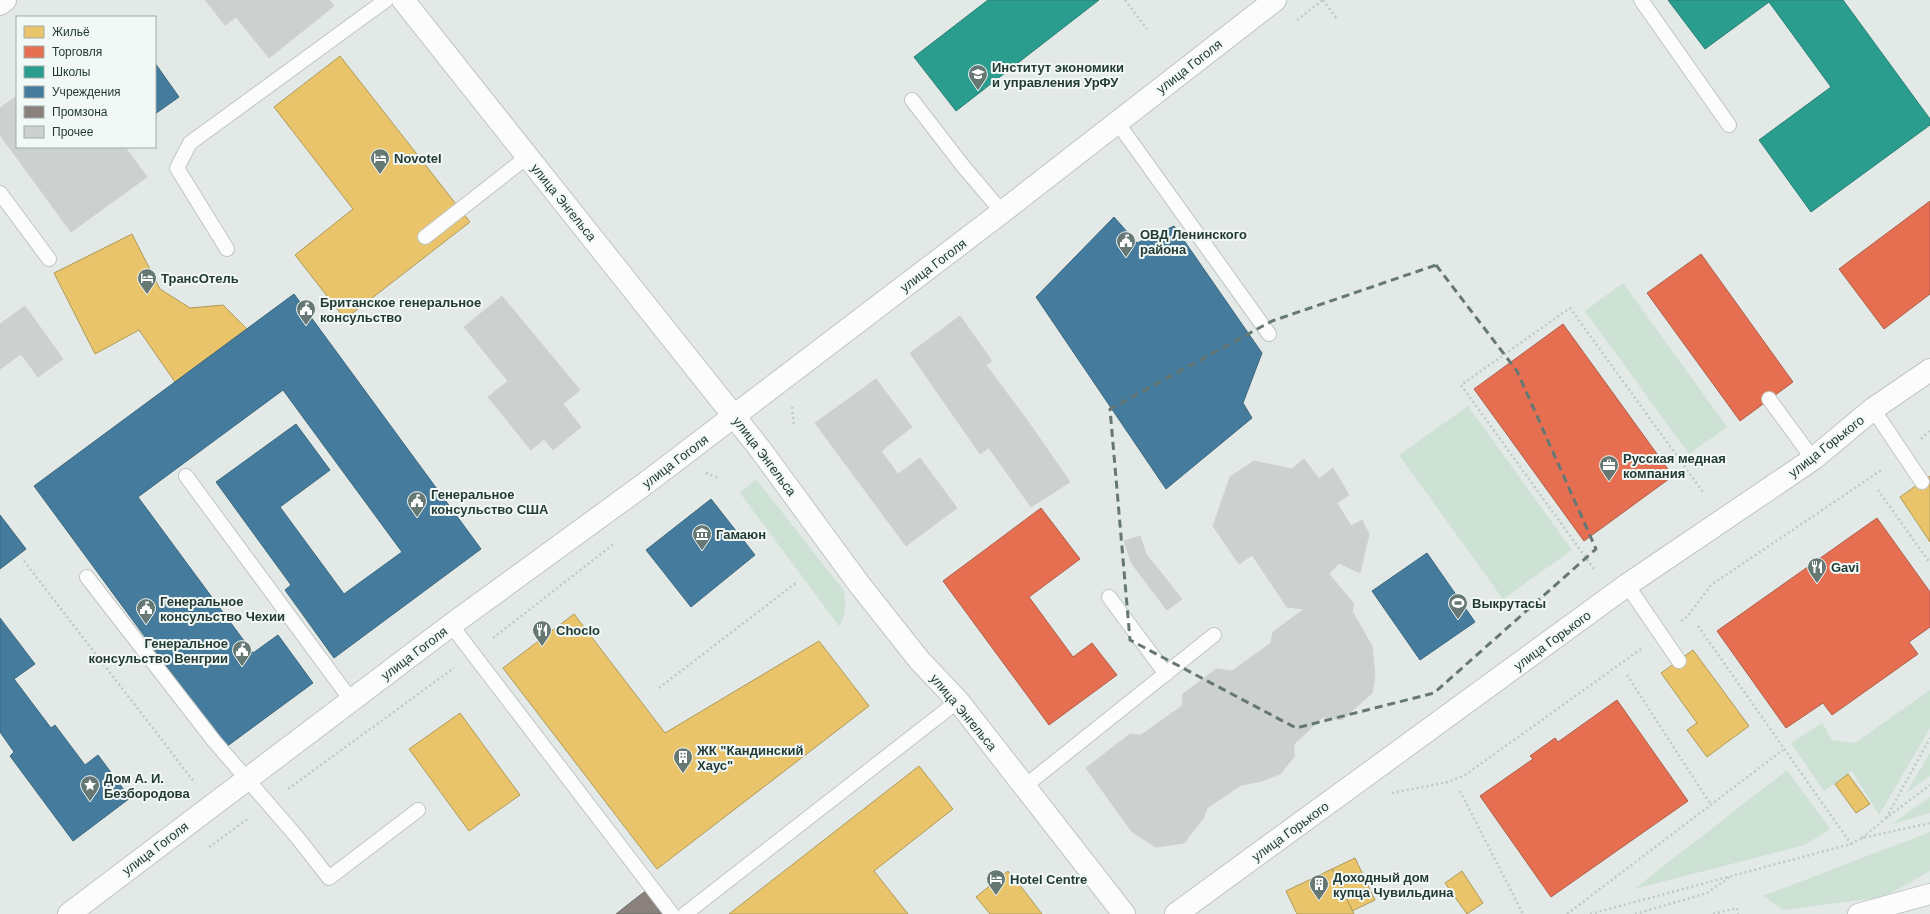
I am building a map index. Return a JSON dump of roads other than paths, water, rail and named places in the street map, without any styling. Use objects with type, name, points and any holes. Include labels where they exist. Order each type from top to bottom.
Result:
[{"type":"street","points":[[0,4],[5,0]]},
{"type":"street","name":"улица Энгельса","points":[[403,0],[760,449],[859,584],[920,661],[958,701],[1124,914]]},
{"type":"street","name":"улица Гоголя","points":[[69,914],[451,625],[646,483],[1002,212],[1275,0]]},
{"type":"street","name":"улица Горького","points":[[1176,914],[1627,585],[1813,460],[1873,409],[1930,370]]},
{"type":"street","points":[[1858,914],[1930,894]]},
{"type":"lane","points":[[227,249],[177,168],[190,143],[386,0]]},
{"type":"lane","points":[[1641,0],[1729,125]]},
{"type":"lane","points":[[912,100],[963,166],[1002,212]]},
{"type":"lane","points":[[1117,122],[1270,334]]},
{"type":"lane","points":[[425,237],[527,157]]},
{"type":"lane","points":[[0,193],[49,259]]},
{"type":"lane","points":[[1769,399],[1813,460]]},
{"type":"lane","points":[[1873,409],[1922,482]]},
{"type":"lane","points":[[186,476],[351,700]]},
{"type":"lane","points":[[87,577],[214,741],[329,878],[418,810]]},
{"type":"lane","points":[[1627,585],[1678,660]]},
{"type":"lane","points":[[1109,597],[1166,674]]},
{"type":"lane","points":[[451,625],[672,914]]},
{"type":"lane","points":[[1025,786],[1214,636]]},
{"type":"lane","points":[[685,914],[958,701]]},
{"type":"place","name":"Институт экономики и управления УрФУ","points":[[978,91]]},
{"type":"place","name":"Novotel","points":[[380,175]]},
{"type":"place","name":"ОВД Ленинского района","points":[[1126,258]]},
{"type":"place","name":"ТрансОтель","points":[[147,295]]},
{"type":"place","name":"Британское генеральное консульство","points":[[306,326]]},
{"type":"place","name":"Русская медная компания","points":[[1609,482]]},
{"type":"place","name":"Генеральное консульство США","points":[[417,518]]},
{"type":"place","name":"Гамаюн","points":[[702,551]]},
{"type":"place","name":"Gavi","points":[[1817,584]]},
{"type":"place","name":"Выкрутасы","points":[[1458,620]]},
{"type":"place","name":"Генеральное консульство Чехии","points":[[146,625]]},
{"type":"place","name":"Choclo","points":[[542,647]]},
{"type":"place","name":"Генеральное консульство Венгрии","points":[[242,667]]},
{"type":"place","name":"ЖК \"Кандинский Хаус\"","points":[[683,774]]},
{"type":"place","name":"Дом А. И. Безбородова","points":[[90,802]]},
{"type":"place","name":"Hotel Centre","points":[[996,896]]},
{"type":"place","name":"Доходный дом купца Чувильдина","points":[[1319,901]]}]
